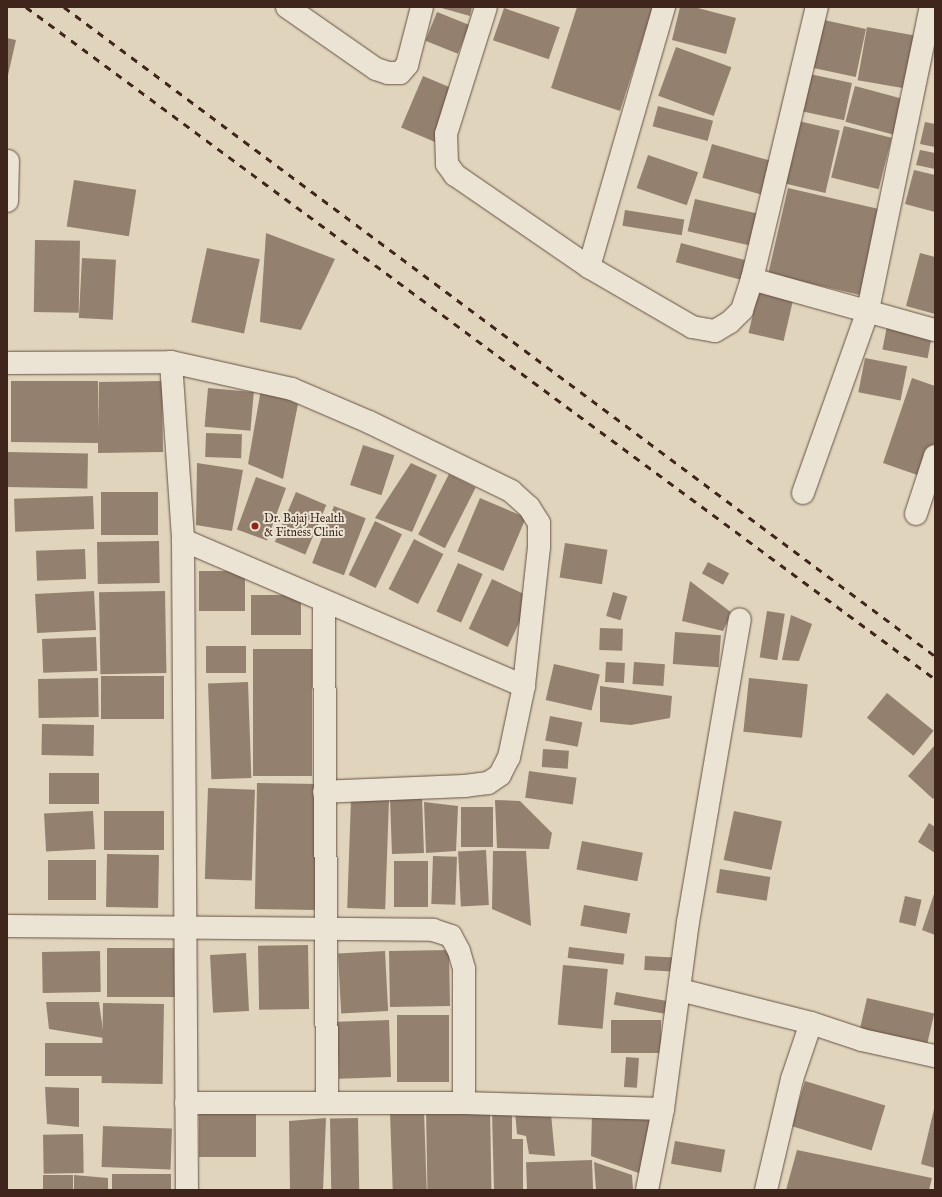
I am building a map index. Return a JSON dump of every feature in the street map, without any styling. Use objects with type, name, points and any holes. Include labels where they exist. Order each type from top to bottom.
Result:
[{"type":"street","points":[[287,7],[376,69],[388,73],[400,73],[407,66],[422,7]]},
{"type":"street","points":[[486,7],[446,134],[447,164],[455,175],[589,267],[692,327],[715,331],[742,310],[752,280],[817,7]]},
{"type":"street","points":[[589,267],[664,7]]},
{"type":"street","points":[[803,493],[868,310],[931,7]]},
{"type":"street","points":[[7,201],[8,161]]},
{"type":"street","points":[[752,280],[868,310],[935,330]]},
{"type":"street","points":[[171,362],[183,540],[183,930],[186,1190]]},
{"type":"street","points":[[7,363],[171,362],[292,389],[368,422],[511,491],[529,507],[539,523],[539,547],[524,686],[509,757],[500,776],[488,783],[324,792]]},
{"type":"street","points":[[916,514],[935,456]]},
{"type":"street","points":[[183,540],[524,686]]},
{"type":"street","points":[[324,601],[327,1101]]},
{"type":"street","points":[[647,1190],[663,1109],[688,922],[740,619]]},
{"type":"street","points":[[7,926],[183,930],[326,928],[433,930],[451,936],[460,951],[464,969],[464,1103]]},
{"type":"street","points":[[680,990],[811,1023],[830,1032],[934,1056]]},
{"type":"street","points":[[766,1190],[792,1078],[811,1023]]},
{"type":"street","points":[[186,1103],[327,1101],[464,1103],[663,1109]]},
{"type":"building","points":[[438,7],[472,7],[470,16]]},
{"type":"building","points":[[577,7],[653,7],[620,111],[551,88]]},
{"type":"building","points":[[680,7],[694,7],[736,18],[726,54],[672,40]]},
{"type":"building","points":[[504,8],[560,27],[549,59],[493,40]]},
{"type":"building","points":[[437,12],[469,25],[458,54],[425,41]]},
{"type":"building","points":[[819,19],[866,29],[856,77],[809,67]]},
{"type":"building","points":[[867,27],[916,36],[907,89],[858,80]]},
{"type":"building","points":[[7,38],[16,40],[8,75],[7,75]]},
{"type":"building","points":[[676,47],[731,67],[714,116],[658,96]]},
{"type":"building","points":[[805,73],[852,83],[844,120],[797,110]]},
{"type":"building","points":[[423,76],[458,91],[436,142],[401,128]]},
{"type":"building","points":[[855,86],[903,99],[894,135],[845,122]]},
{"type":"building","points":[[658,106],[713,121],[708,141],[653,126]]},
{"type":"building","points":[[794,120],[840,131],[825,193],[780,182]]},
{"type":"building","points":[[925,122],[935,124],[935,147],[920,144]]},
{"type":"building","points":[[844,126],[892,138],[879,189],[831,177]]},
{"type":"building","points":[[712,144],[771,161],[761,194],[702,178]]},
{"type":"building","points":[[920,150],[935,153],[935,169],[916,165]]},
{"type":"building","points":[[648,155],[698,172],[687,205],[637,188]]},
{"type":"building","points":[[914,170],[935,175],[935,212],[905,204]]},
{"type":"building","points":[[74,180],[136,190],[129,236],[67,226]]},
{"type":"building","points":[[788,188],[887,211],[868,297],[768,274]]},
{"type":"building","points":[[695,199],[757,213],[750,246],[688,231]]},
{"type":"building","points":[[625,210],[684,219],[682,235],[622,226]]},
{"type":"building","points":[[266,233],[335,259],[301,330],[260,322]]},
{"type":"building","points":[[35,240],[80,241],[79,313],[34,312]]},
{"type":"building","points":[[681,243],[746,260],[741,280],[676,262]]},
{"type":"building","points":[[207,248],[260,259],[244,334],[191,322]]},
{"type":"building","points":[[920,253],[935,257],[935,314],[906,306]]},
{"type":"building","points":[[82,258],[116,260],[113,320],[79,318]]},
{"type":"building","points":[[758,292],[793,300],[784,341],[749,333]]},
{"type":"building","points":[[887,326],[932,335],[928,358],[882,350]]},
{"type":"building","points":[[865,358],[907,366],[901,401],[858,392]]},
{"type":"building","points":[[912,378],[935,386],[935,441],[923,477],[883,463]]},
{"type":"building","points":[[11,381],[98,381],[98,430],[99,382],[162,381],[163,452],[98,453],[98,443],[11,442]]},
{"type":"building","points":[[208,388],[254,392],[250,431],[205,427]]},
{"type":"building","points":[[261,389],[298,404],[283,479],[248,464]]},
{"type":"building","points":[[206,433],[242,434],[241,458],[205,457]]},
{"type":"building","points":[[363,445],[394,455],[381,495],[350,485]]},
{"type":"building","points":[[7,452],[88,453],[87,488],[7,487]]},
{"type":"building","points":[[197,463],[243,470],[232,531],[196,525]]},
{"type":"building","points":[[411,463],[437,475],[412,532],[375,518]]},
{"type":"building","points":[[449,474],[476,488],[445,548],[418,535]]},
{"type":"building","points":[[256,477],[286,488],[267,541],[237,530]]},
{"type":"building","points":[[101,492],[158,492],[158,535],[101,535]]},
{"type":"building","points":[[296,492],[326,505],[305,555],[275,542]]},
{"type":"building","points":[[93,496],[94,529],[15,532],[14,499]]},
{"type":"building","points":[[480,498],[526,518],[503,571],[457,551]]},
{"type":"building","points":[[334,506],[366,518],[344,575],[312,563]]},
{"type":"building","points":[[375,521],[402,534],[376,588],[349,575]]},
{"type":"building","points":[[414,539],[443,554],[418,604],[389,589]]},
{"type":"building","points":[[159,541],[160,583],[98,584],[97,542]]},
{"type":"building","points":[[565,543],[607,550],[602,584],[560,578]]},
{"type":"building","points":[[85,549],[86,579],[37,581],[36,551]]},
{"type":"building","points":[[708,562],[729,573],[723,585],[702,573]]},
{"type":"building","points":[[458,563],[483,574],[461,622],[436,611]]},
{"type":"building","points":[[199,571],[245,571],[245,611],[199,611]]},
{"type":"building","points":[[492,579],[531,597],[508,647],[469,629]]},
{"type":"building","points":[[690,581],[732,613],[723,631],[682,621]]},
{"type":"building","points":[[94,591],[96,630],[37,633],[35,594]]},
{"type":"building","points":[[165,591],[166,673],[100,674],[99,592]]},
{"type":"building","points":[[613,592],[627,596],[621,620],[606,616]]},
{"type":"building","points":[[251,595],[301,595],[301,635],[251,635]]},
{"type":"building","points":[[767,611],[785,614],[777,660],[760,657]]},
{"type":"building","points":[[791,615],[812,624],[799,661],[782,660]]},
{"type":"building","points":[[600,628],[623,629],[622,651],[599,650]]},
{"type":"building","points":[[675,632],[721,635],[719,667],[673,664]]},
{"type":"building","points":[[96,637],[97,671],[43,673],[42,639]]},
{"type":"building","points":[[206,646],[246,646],[246,673],[206,673]]},
{"type":"building","points":[[253,649],[312,649],[312,776],[253,776]]},
{"type":"building","points":[[606,662],[625,663],[624,683],[605,682]]},
{"type":"building","points":[[634,662],[665,664],[663,686],[632,684]]},
{"type":"building","points":[[554,664],[600,675],[591,711],[546,700]]},
{"type":"building","points":[[101,676],[164,676],[164,719],[101,719]]},
{"type":"building","points":[[98,678],[99,717],[39,718],[38,679]]},
{"type":"building","points":[[749,678],[808,684],[802,738],[743,732]]},
{"type":"building","points":[[248,682],[251,778],[211,779],[208,683]]},
{"type":"building","points":[[600,686],[672,696],[670,718],[631,725],[600,722]]},
{"type":"building","points":[[887,693],[934,731],[913,756],[867,718]]},
{"type":"building","points":[[550,716],[582,722],[578,747],[545,741]]},
{"type":"building","points":[[42,724],[94,725],[93,756],[41,755]]},
{"type":"building","points":[[935,745],[935,796],[933,799],[908,776]]},
{"type":"building","points":[[543,749],[569,751],[568,769],[542,767]]},
{"type":"building","points":[[529,771],[577,778],[573,804],[525,798]]},
{"type":"building","points":[[49,773],[99,773],[99,804],[49,804]]},
{"type":"building","points":[[257,783],[317,784],[315,910],[255,909]]},
{"type":"building","points":[[208,788],[255,790],[252,881],[205,879]]},
{"type":"building","points":[[422,797],[424,853],[392,854],[390,798]]},
{"type":"building","points":[[351,799],[389,800],[385,909],[347,908]]},
{"type":"building","points":[[495,800],[520,801],[552,833],[549,849],[497,848]]},
{"type":"building","points":[[424,802],[458,806],[456,851],[426,853]]},
{"type":"building","points":[[461,807],[493,807],[493,847],[461,847]]},
{"type":"building","points":[[93,811],[95,849],[46,852],[44,814]]},
{"type":"building","points":[[104,811],[164,811],[164,850],[104,850]]},
{"type":"building","points":[[734,811],[782,821],[772,870],[724,860]]},
{"type":"building","points":[[929,823],[935,827],[935,853],[918,842]]},
{"type":"building","points":[[582,841],[643,853],[637,881],[576,869]]},
{"type":"building","points":[[486,850],[489,905],[461,906],[458,851]]},
{"type":"building","points":[[493,851],[526,851],[531,926],[492,909]]},
{"type":"building","points":[[107,854],[159,855],[158,908],[106,907]]},
{"type":"building","points":[[433,856],[457,857],[455,905],[431,904]]},
{"type":"building","points":[[48,860],[96,860],[96,900],[48,900]]},
{"type":"building","points":[[394,861],[428,861],[428,907],[394,907]]},
{"type":"building","points":[[720,869],[770,877],[767,901],[716,893]]},
{"type":"building","points":[[935,891],[935,935],[922,930]]},
{"type":"building","points":[[905,896],[922,900],[915,926],[899,922]]},
{"type":"building","points":[[584,905],[630,913],[627,934],[580,926]]},
{"type":"building","points":[[308,945],[309,1009],[259,1010],[258,946]]},
{"type":"building","points":[[569,947],[625,954],[623,965],[568,958]]},
{"type":"building","points":[[107,948],[178,948],[178,997],[107,997]]},
{"type":"building","points":[[449,950],[450,1006],[390,1007],[389,951]]},
{"type":"building","points":[[100,951],[101,992],[43,993],[42,952]]},
{"type":"building","points":[[385,951],[388,1011],[341,1013],[338,953]]},
{"type":"building","points":[[246,953],[249,1011],[213,1013],[210,955]]},
{"type":"building","points":[[645,956],[678,958],[677,972],[644,970]]},
{"type":"building","points":[[563,965],[608,969],[603,1029],[558,1025]]},
{"type":"building","points":[[616,992],[674,1002],[672,1015],[614,1005]]},
{"type":"building","points":[[867,998],[934,1014],[927,1046],[860,1030]]},
{"type":"building","points":[[46,1002],[99,1002],[104,1038],[49,1029]]},
{"type":"building","points":[[103,1003],[164,1004],[163,1084],[102,1083]]},
{"type":"building","points":[[397,1015],[449,1015],[449,1082],[397,1082]]},
{"type":"building","points":[[389,1020],[391,1077],[339,1079],[337,1022]]},
{"type":"building","points":[[611,1020],[661,1020],[661,1053],[611,1053]]},
{"type":"building","points":[[45,1043],[103,1043],[103,1076],[45,1076]]},
{"type":"building","points":[[626,1057],[639,1058],[637,1088],[624,1087]]},
{"type":"building","points":[[805,1081],[885,1106],[872,1151],[791,1126]]},
{"type":"building","points":[[45,1087],[79,1088],[79,1127],[47,1124]]},
{"type":"building","points":[[490,1107],[491,1190],[427,1190],[426,1108]]},
{"type":"building","points":[[199,1108],[256,1108],[256,1157],[199,1157]]},
{"type":"building","points":[[935,1109],[935,1168],[921,1164]]},
{"type":"building","points":[[424,1111],[427,1190],[393,1190],[390,1112]]},
{"type":"building","points":[[515,1111],[551,1114],[555,1156],[529,1154],[526,1136],[517,1134]]},
{"type":"building","points":[[492,1112],[512,1112],[512,1139],[523,1139],[523,1190],[494,1190]]},
{"type":"building","points":[[592,1113],[654,1114],[647,1176],[591,1156]]},
{"type":"building","points":[[326,1118],[323,1190],[290,1190],[289,1121]]},
{"type":"building","points":[[330,1118],[358,1118],[359,1190],[331,1190]]},
{"type":"building","points":[[103,1126],[172,1128],[171,1169],[102,1167]]},
{"type":"building","points":[[83,1134],[84,1173],[44,1174],[43,1135]]},
{"type":"building","points":[[675,1141],[725,1150],[721,1173],[671,1164]]},
{"type":"building","points":[[797,1150],[932,1178],[929,1190],[786,1190]]},
{"type":"building","points":[[592,1160],[593,1190],[527,1190],[526,1162]]},
{"type":"building","points":[[594,1162],[632,1175],[633,1190],[596,1190]]},
{"type":"building","points":[[112,1174],[171,1174],[171,1190],[112,1190]]},
{"type":"building","points":[[43,1175],[73,1175],[73,1190],[43,1190]]},
{"type":"building","points":[[74,1175],[108,1178],[108,1190],[74,1190]]},
{"type":"railway","points":[[26,7],[935,679]]},
{"type":"railway","points":[[64,7],[935,656]]},
{"type":"place","name":"Dr. Bajaj Health & Fitness Clinic","points":[[255,526]]}]
